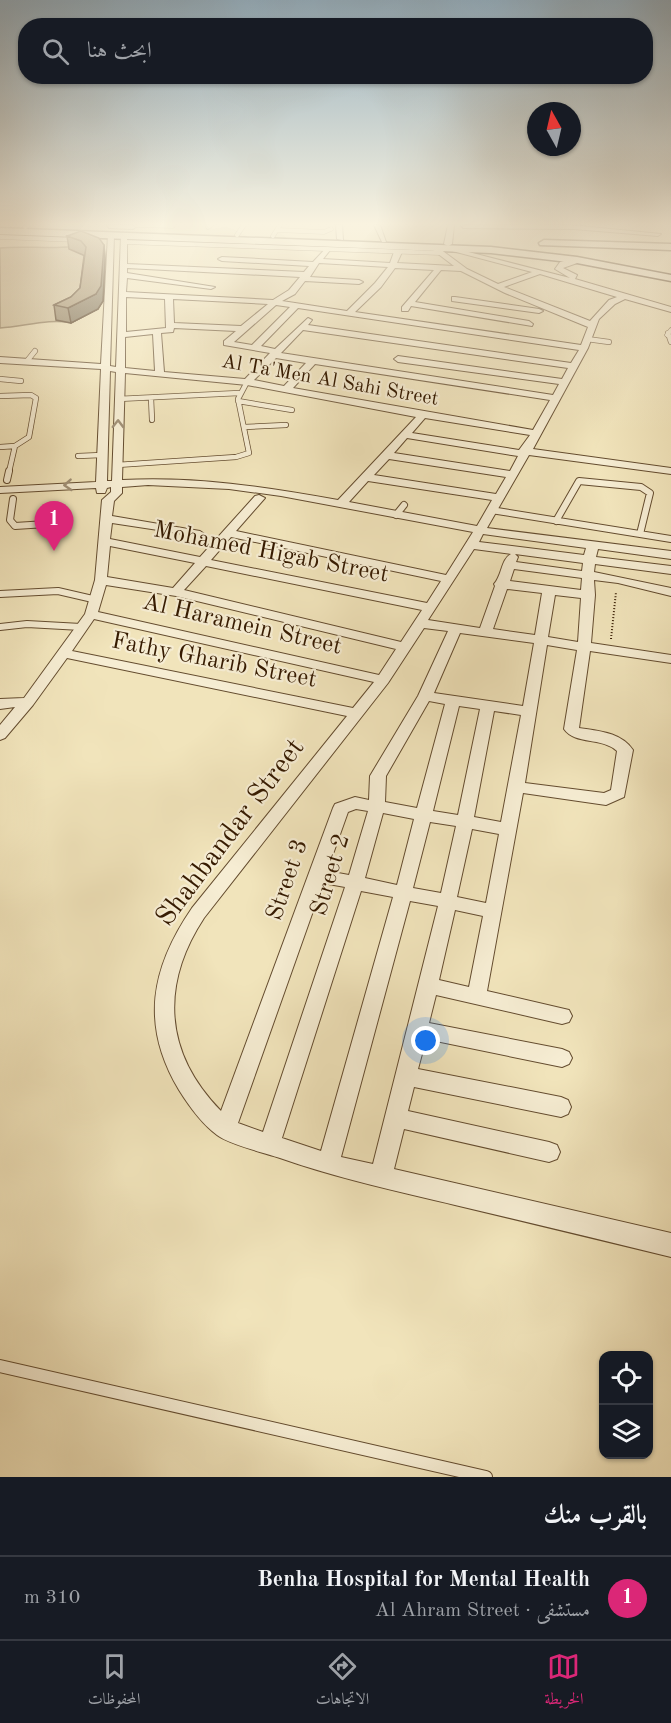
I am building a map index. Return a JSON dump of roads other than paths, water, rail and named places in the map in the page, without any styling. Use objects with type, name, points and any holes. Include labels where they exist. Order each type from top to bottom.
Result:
[{"type":"street","points":[[108,294],[102,455],[109,490]]},
{"type":"street","points":[[0,735],[28,702],[91,614],[97,600],[101,580],[109,490],[117,465],[118,370],[123,294],[275,302],[519,339],[586,344]]},
{"type":"street","points":[[148,296],[152,294]]},
{"type":"street","points":[[196,298],[202,294]]},
{"type":"street","points":[[289,294],[275,302],[227,343],[312,362],[554,398]]},
{"type":"street","points":[[349,314],[367,294]]},
{"type":"street","points":[[394,320],[419,294]]},
{"type":"street","points":[[515,294],[541,308],[591,325],[602,309],[626,296]]},
{"type":"street","points":[[619,294],[671,309]]},
{"type":"street","points":[[626,294],[671,309]]},
{"type":"street","points":[[121,335],[170,330],[169,297]]},
{"type":"street","points":[[455,299],[541,308]]},
{"type":"street","points":[[224,308],[229,300]]},
{"type":"street","points":[[411,304],[529,324]]},
{"type":"street","points":[[254,348],[297,305]]},
{"type":"street","points":[[519,339],[541,308]]},
{"type":"street","points":[[247,382],[319,309]]},
{"type":"street","points":[[213,325],[218,316]]},
{"type":"street","points":[[171,325],[213,325],[244,329]]},
{"type":"street","name":"Shahbandar Street","points":[[591,325],[586,344],[534,433],[513,475],[383,680],[198,913],[180,940],[169,970],[164,1002],[167,1036],[178,1069],[197,1100],[225,1129],[328,1164],[671,1245]]},
{"type":"street","points":[[302,327],[573,366]]},
{"type":"street","points":[[157,333],[160,374]]},
{"type":"street","points":[[398,359],[564,382]]},
{"type":"street","points":[[0,360],[20,363]]},
{"type":"street","points":[[287,389],[312,362]]},
{"type":"street","points":[[0,365],[20,363]]},
{"type":"street","name":"Al Ta'Men Al Sahi Street","points":[[20,363],[247,382],[534,433]]},
{"type":"street","points":[[340,505],[423,415]]},
{"type":"street","points":[[405,435],[524,453],[671,471]]},
{"type":"street","points":[[387,454],[513,475]]},
{"type":"street","points":[[366,477],[498,498]]},
{"type":"street","points":[[0,500],[109,490],[229,486],[396,515],[514,550],[671,570]]},
{"type":"street","points":[[0,490],[184,492],[259,498],[475,538],[520,534],[671,555]]},
{"type":"street","points":[[176,592],[259,498]]},
{"type":"street","points":[[106,518],[200,535]]},
{"type":"street","points":[[230,533],[449,579]]},
{"type":"street","points":[[485,633],[500,584],[520,534]]},
{"type":"street","name":"Mohamed Higab Street","points":[[103,541],[425,615],[456,628],[671,659]]},
{"type":"street","points":[[517,787],[606,799],[618,793],[625,750],[622,745],[610,739],[574,732],[571,729],[585,647],[589,595],[588,559],[593,544]]},
{"type":"street","points":[[509,565],[618,579],[671,592]]},
{"type":"street","points":[[101,580],[176,592],[405,647]]},
{"type":"street","points":[[500,584],[589,595]]},
{"type":"street","points":[[477,996],[507,829],[517,787],[549,591]]},
{"type":"street","name":"Al Haramein Street","points":[[91,614],[383,680]]},
{"type":"street","name":"Street 2","points":[[269,1145],[355,883],[376,806],[378,776],[425,696],[456,628]]},
{"type":"street","name":"Fathy Gharib Street","points":[[63,653],[356,712]]},
{"type":"street","points":[[425,696],[530,712]]},
{"type":"street","points":[[328,1164],[403,894],[453,701]]},
{"type":"street","points":[[0,704],[28,702]]},
{"type":"street","points":[[381,1176],[429,986],[466,821],[488,706]]},
{"type":"street","name":"Street 3","points":[[225,1129],[340,808],[355,803],[507,829]]},
{"type":"street","points":[[316,875],[447,903],[494,910]]},
{"type":"street","points":[[429,986],[562,1016]]},
{"type":"street","points":[[418,1029],[562,1058]]},
{"type":"street","points":[[407,1076],[561,1107]]},
{"type":"street","points":[[396,1118],[549,1152]]},
{"type":"lane","points":[[671,330],[667,334],[671,342]]},
{"type":"lane","points":[[586,344],[609,342]]},
{"type":"lane","points":[[20,363],[35,351]]},
{"type":"lane","points":[[0,379],[21,381]]},
{"type":"lane","points":[[117,465],[243,456],[249,449],[238,401],[239,393],[247,382]]},
{"type":"lane","points":[[118,399],[239,393]]},
{"type":"lane","points":[[0,396],[31,395],[36,398],[29,437],[15,446],[0,447]]},
{"type":"lane","points":[[151,398],[152,420]]},
{"type":"lane","points":[[238,401],[292,410]]},
{"type":"lane","points":[[244,427],[286,425]]},
{"type":"lane","points":[[7,480],[15,446]]},
{"type":"lane","points":[[78,456],[102,455]]},
{"type":"lane","points":[[0,473],[9,472]]},
{"type":"lane","points":[[556,521],[579,481],[641,487],[650,493],[640,534]]},
{"type":"lane","points":[[13,499],[10,520],[15,526],[62,523]]},
{"type":"lane","points":[[396,515],[404,505]]},
{"type":"lane","points":[[491,510],[671,539]]},
{"type":"lane","points":[[0,594],[58,591],[97,600]]},
{"type":"lane","points":[[0,627],[27,624],[81,627]]},
{"type":"lane","points":[[0,1366],[486,1477]]},
{"type":"place","name":"Benha Hospital for Mental Health","points":[[54,551]]}]
